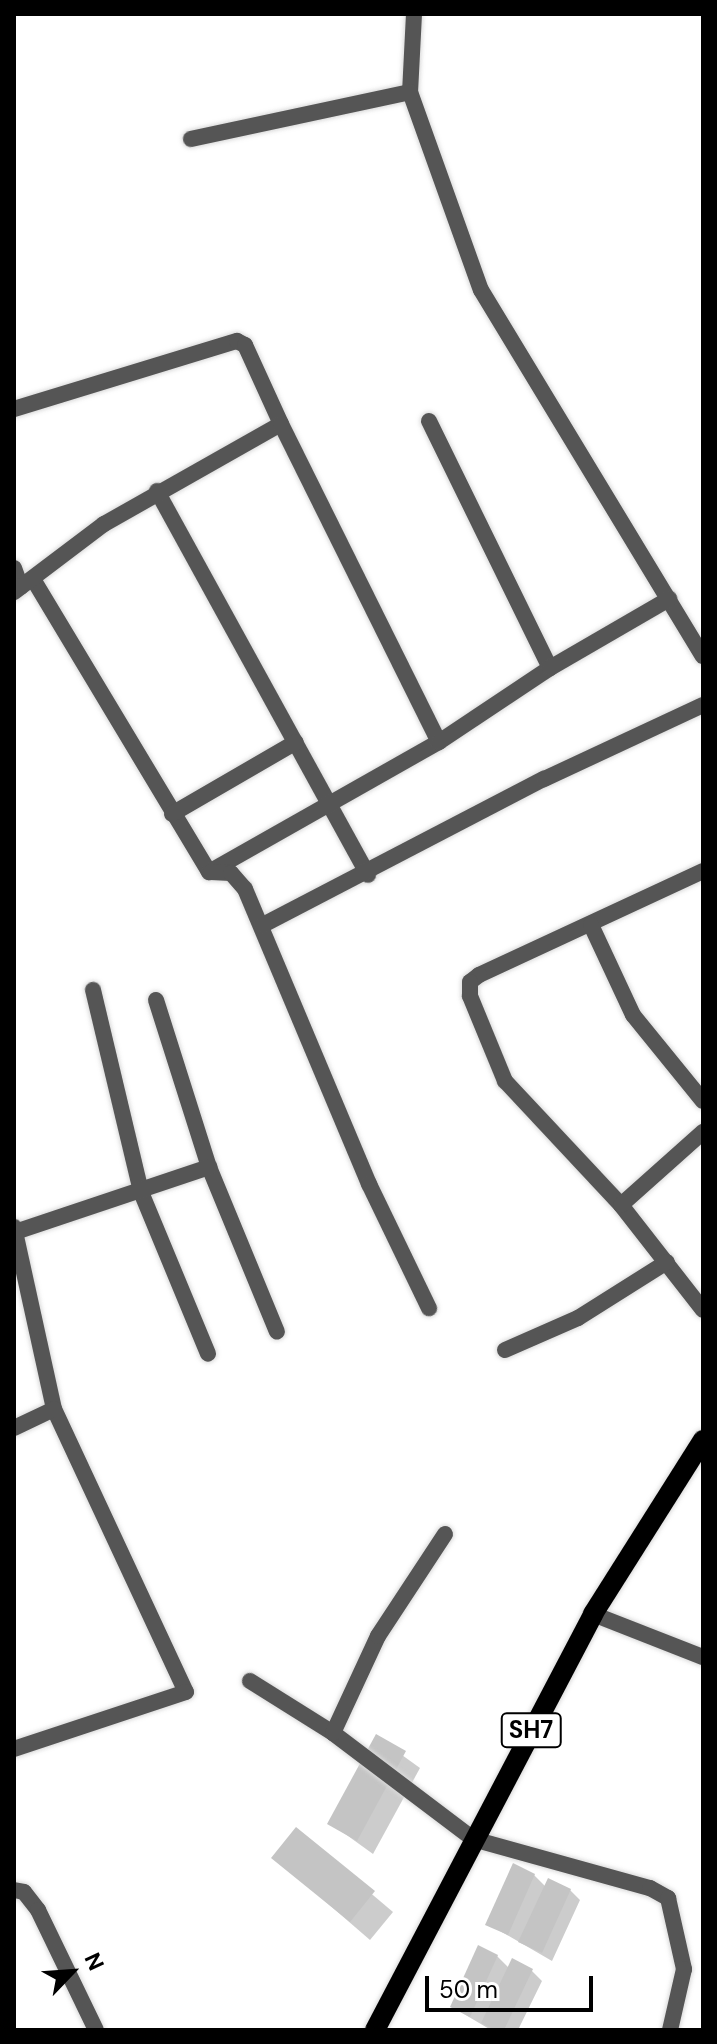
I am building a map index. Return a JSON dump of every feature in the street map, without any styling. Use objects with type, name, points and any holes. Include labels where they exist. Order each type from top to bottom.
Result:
[{"type":"main road","name":"SH7","points":[[375,2030],[593,1614],[703,1440]]},
{"type":"street","points":[[414,14],[410,92],[481,290],[703,656]]},
{"type":"street","points":[[191,139],[410,92]]},
{"type":"street","points":[[14,409],[237,341],[245,345],[439,742]]},
{"type":"street","points":[[429,421],[550,668]]},
{"type":"street","points":[[23,586],[104,524],[157,491],[281,424]]},
{"type":"street","points":[[157,491],[368,875]]},
{"type":"street","points":[[14,568],[209,872],[235,876],[263,925],[369,1184],[429,1308]]},
{"type":"street","points":[[209,872],[439,742],[550,668],[669,599]]},
{"type":"street","points":[[263,925],[368,875],[544,779],[703,705]]},
{"type":"street","points":[[172,814],[296,742]]},
{"type":"street","points":[[703,871],[479,975],[470,982],[470,996],[505,1081],[621,1205],[703,1310]]},
{"type":"street","points":[[591,925],[633,1015],[703,1101]]},
{"type":"street","points":[[93,990],[141,1192],[208,1354]]},
{"type":"street","points":[[156,1000],[209,1167],[277,1332]]},
{"type":"street","points":[[621,1205],[703,1132]]},
{"type":"street","points":[[14,1749],[186,1692],[54,1409],[15,1229],[141,1192],[209,1167]]},
{"type":"street","points":[[505,1350],[578,1318],[667,1262]]},
{"type":"street","points":[[14,1428],[54,1409]]},
{"type":"street","points":[[333,1733],[378,1636],[445,1534]]},
{"type":"street","points":[[593,1614],[703,1657]]},
{"type":"street","points":[[250,1681],[333,1733],[473,1839],[650,1888],[668,1898],[684,1969],[670,2030]]},
{"type":"street","points":[[14,1890],[24,1892],[38,1910],[96,2030]]},
{"type":"building","points":[[376,1734],[406,1751],[357,1841],[327,1824]]},
{"type":"building","points":[[296,1827],[375,1891],[350,1922],[271,1858]]},
{"type":"building","points":[[513,1863],[535,1874],[508,1935],[485,1925]]},
{"type":"building","points":[[548,1878],[571,1889],[542,1953],[518,1942]]},
{"type":"building","points":[[478,1945],[498,1955],[470,2017],[450,2007]]},
{"type":"building","points":[[512,1958],[533,1969],[504,2030],[495,2030],[481,2023]]}]
